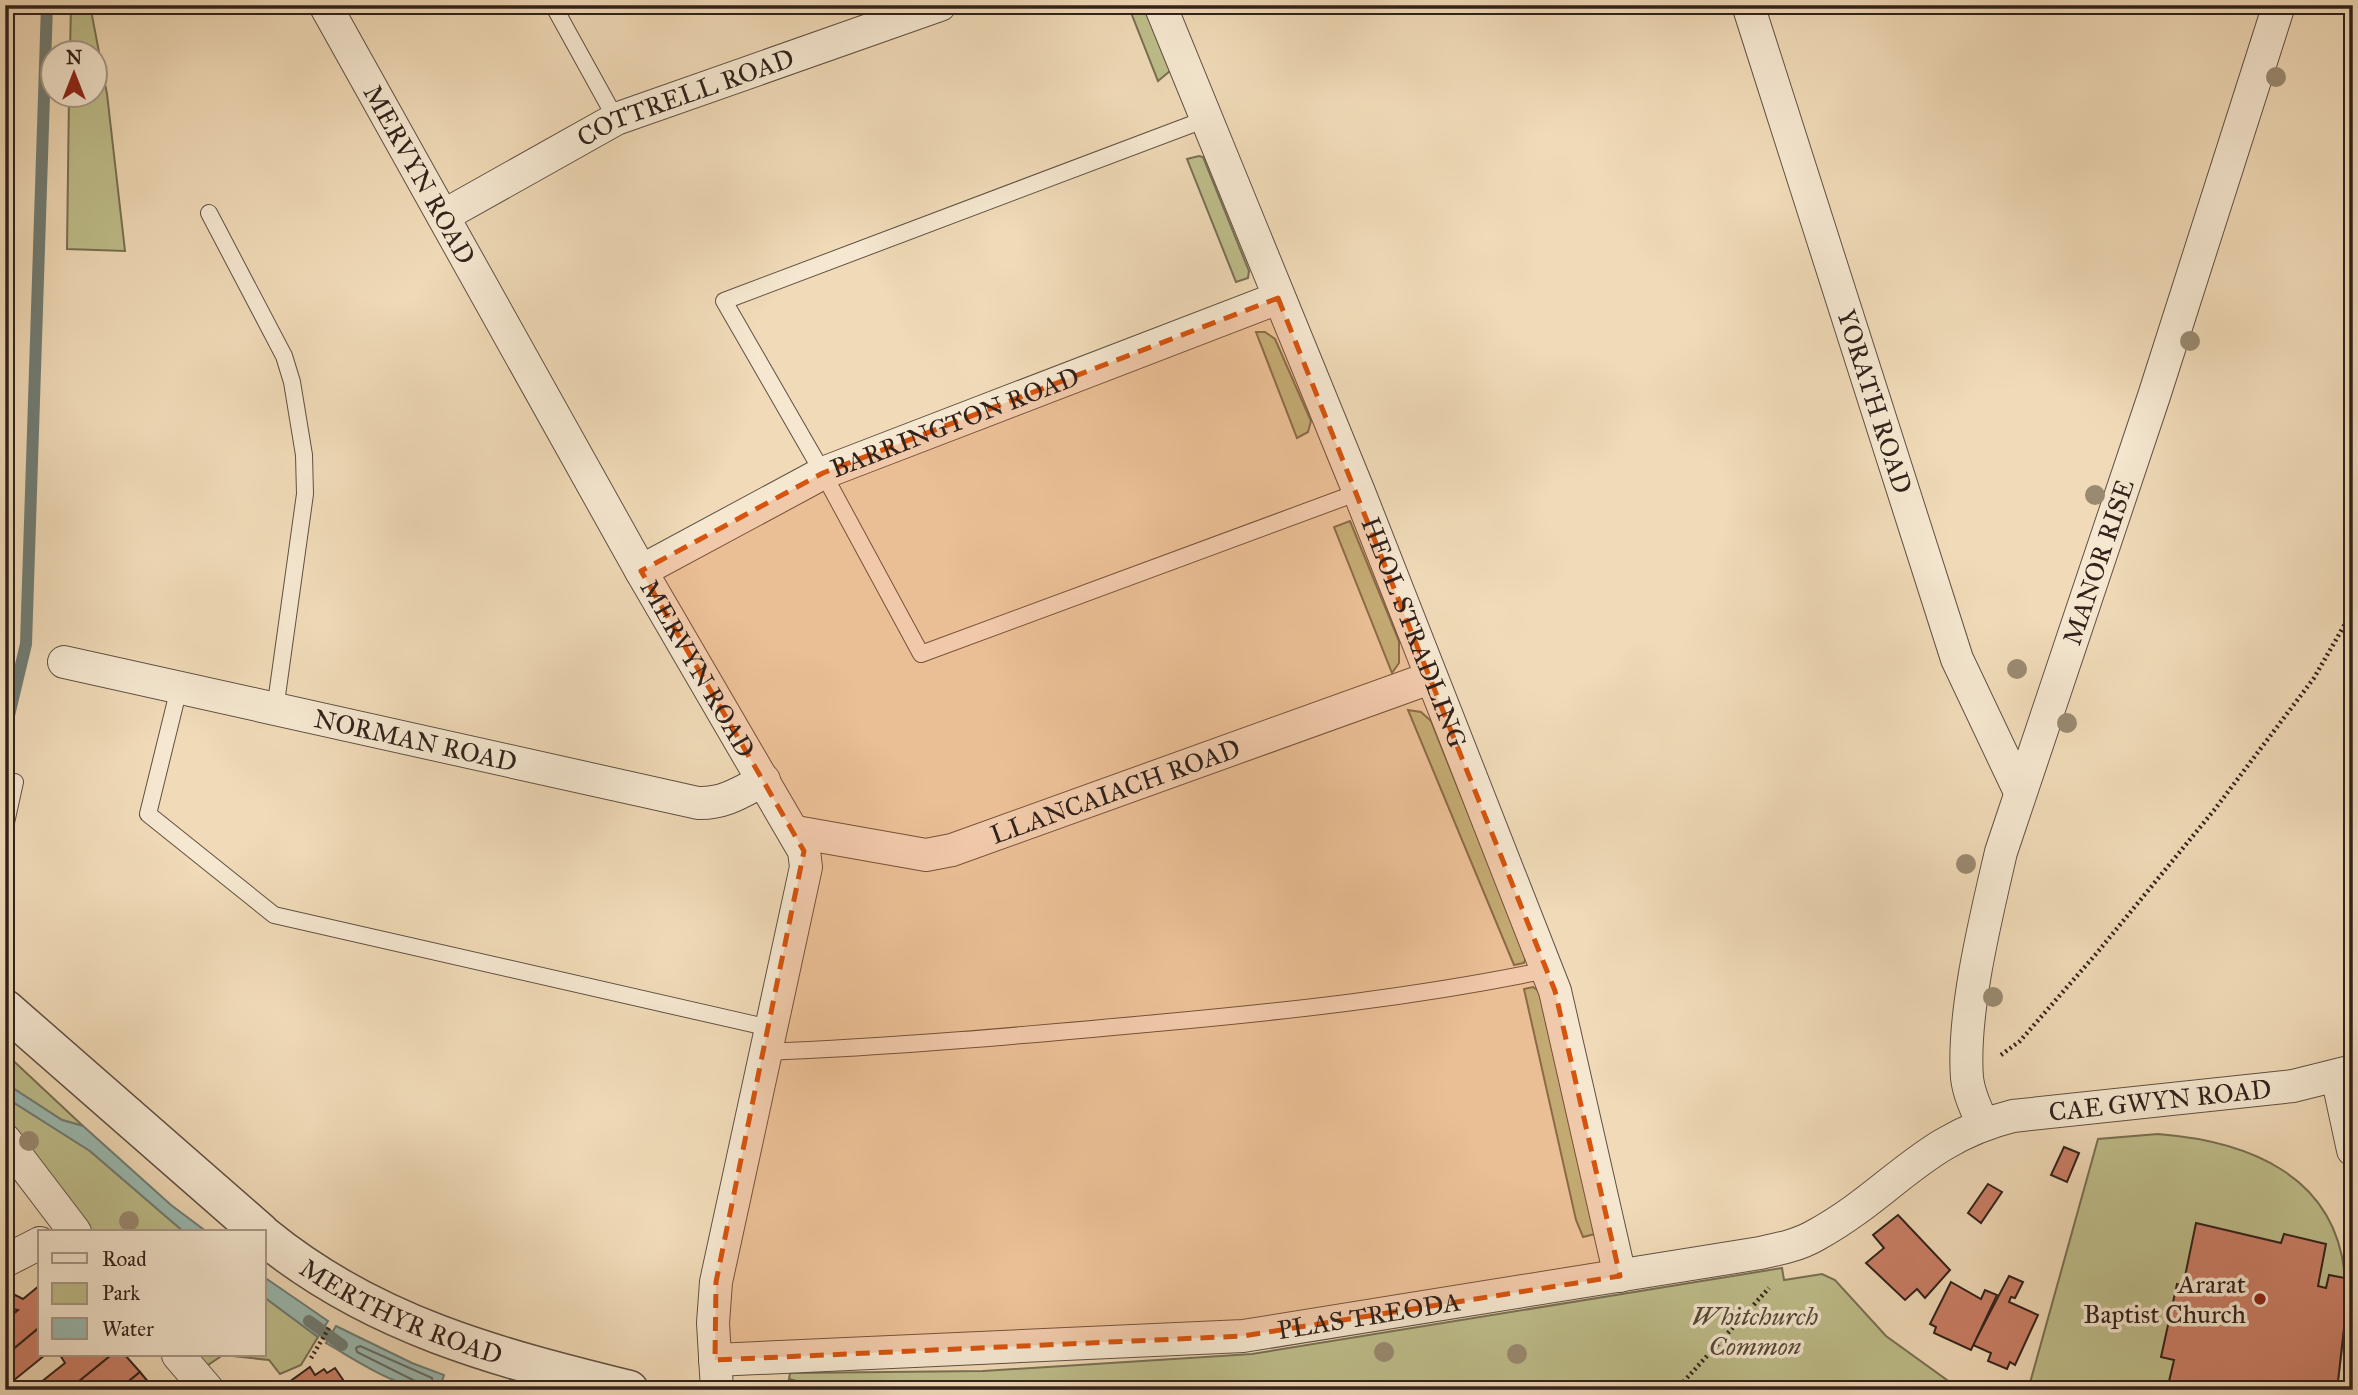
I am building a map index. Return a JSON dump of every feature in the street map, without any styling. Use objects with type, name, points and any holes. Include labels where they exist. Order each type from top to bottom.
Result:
[{"type":"street","name":"MERVYN ROAD","points":[[325,5],[641,571],[796,832],[804,851],[806,867],[713,1299],[716,1375]]},
{"type":"street","name":"COTTRELL ROAD","points":[[443,216],[616,119],[940,5]]},
{"type":"street","name":"HEOL STRADLING","points":[[1160,5],[1359,492],[1547,970],[1564,1023],[1620,1276]]},
{"type":"street","name":"YORATH ROAD","points":[[1748,5],[1957,659],[2020,790]]},
{"type":"street","name":"MANOR RISE","points":[[1983,1124],[1968,1080],[1970,1015],[1988,905],[2020,790],[2149,409],[2279,5]]},
{"type":"street","name":"BARRINGTON ROAD","points":[[641,571],[823,473],[1278,298]]},
{"type":"street","name":"NORMAN ROAD","points":[[64,662],[698,803],[715,804],[730,799],[764,780]]},
{"type":"street","name":"LLANCAIACH ROAD","points":[[796,832],[926,855],[952,850],[1430,678]]},
{"type":"street","points":[[5,1009],[258,1230]]},
{"type":"street","name":"CAE GWYN ROAD","points":[[1983,1124],[2013,1116],[2293,1086],[2345,1073],[2353,1150]]},
{"type":"street","name":"PLAS TREODA","points":[[716,1375],[1243,1336],[1620,1276],[1793,1245],[1828,1228],[1944,1142],[1983,1124]]},
{"type":"street","points":[[5,1140],[68,1230]]},
{"type":"street","name":"MERTHYR ROAD","points":[[266,1237],[313,1272],[401,1322],[463,1345],[629,1390]]},
{"type":"street","points":[[5,1261],[38,1244]]},
{"type":"street","points":[[179,1356],[208,1390]]},
{"type":"lane","points":[[553,5],[616,119]]},
{"type":"lane","points":[[1206,119],[724,301],[823,473],[920,654],[1359,492]]},
{"type":"lane","points":[[209,213],[284,356],[292,382],[304,455],[305,494],[275,710]]},
{"type":"lane","points":[[179,688],[148,814],[274,915],[767,1040],[916,1046],[1299,1010],[1475,985],[1547,970]]},
{"type":"lane","points":[[5,827],[15,782]]},
{"type":"path","points":[[1968,1080],[2020,1041],[2215,809],[2314,678],[2353,610]]},
{"type":"path","points":[[1675,1390],[1777,1280]]},
{"type":"path","points":[[311,1358],[332,1324]]},
{"type":"highlighted area","points":[[1278,298],[1555,991],[1620,1276],[1243,1336],[715,1360],[716,1282],[804,851],[641,571],[823,473]]},
{"type":"green space","points":[[71,5],[90,5],[96,38],[70,38]]},
{"type":"green space","points":[[1128,5],[1144,5],[1170,71],[1158,81]]},
{"type":"green space","points":[[108,103],[125,251],[67,249],[69,108],[108,108]]},
{"type":"green space","points":[[1203,157],[1249,271],[1248,278],[1236,282],[1187,159]]},
{"type":"green space","points":[[1256,332],[1265,332],[1275,339],[1311,421],[1308,432],[1297,438]]},
{"type":"green space","points":[[1350,521],[1399,641],[1399,663],[1392,673],[1334,527]]},
{"type":"green space","points":[[1408,710],[1421,712],[1431,721],[1526,957],[1524,963],[1514,965]]},
{"type":"green space","points":[[1533,987],[1539,991],[1595,1234],[1583,1237],[1576,1220],[1524,989]]},
{"type":"green space","points":[[5,1053],[83,1126],[62,1120],[5,1083]]},
{"type":"green space","points":[[5,1097],[90,1151],[182,1230],[85,1230],[5,1126]]},
{"type":"green space","points":[[2158,1134],[2192,1138],[2255,1155],[2282,1170],[2306,1189],[2325,1213],[2338,1243],[2346,1292],[2337,1390],[2028,1390],[2098,1139]]},
{"type":"green space","name":"Whitchurch Common","points":[[1782,1268],[1784,1280],[1822,1274],[1835,1280],[1886,1336],[1954,1385],[1969,1390],[831,1390],[789,1379],[790,1373],[983,1371],[1252,1354]]},
{"type":"green space","points":[[266,1298],[318,1337],[301,1365],[280,1374],[269,1360],[232,1356],[266,1356]]},
{"type":"green space","points":[[191,1356],[222,1356],[205,1367]]},
{"type":"water","points":[[5,1083],[62,1120],[83,1126],[171,1205],[204,1230],[182,1230],[90,1151],[5,1097]]},
{"type":"water","points":[[266,1278],[328,1321],[318,1337],[266,1298]]},
{"type":"water","points":[[336,1326],[412,1363],[444,1375],[439,1390],[424,1389],[394,1380],[326,1343]]},
{"type":"building","points":[[2064,1147],[2079,1153],[2067,1182],[2051,1175]]},
{"type":"building","points":[[1988,1184],[2002,1192],[1981,1223],[1968,1213]]},
{"type":"building","points":[[1898,1215],[1950,1270],[1925,1298],[1917,1289],[1905,1300],[1866,1263],[1884,1248],[1873,1235]]},
{"type":"building","name":"Ararat Baptist Church","points":[[2196,1223],[2281,1243],[2284,1234],[2326,1244],[2318,1286],[2326,1288],[2329,1275],[2345,1278],[2346,1310],[2337,1390],[2167,1390],[2174,1360],[2161,1357],[2177,1284],[2183,1286]]},
{"type":"building","points":[[2009,1276],[2023,1282],[2015,1298],[2011,1297],[2009,1302],[2038,1315],[2015,1365],[2010,1362],[2007,1369],[1988,1361],[1991,1353],[1973,1345]]},
{"type":"building","points":[[1951,1282],[1981,1299],[1985,1290],[1997,1295],[1971,1350],[1934,1333],[1936,1327],[1930,1324]]},
{"type":"building","points":[[38,1287],[38,1329],[5,1356],[5,1321],[18,1310],[7,1308],[8,1299],[15,1295],[23,1299]]},
{"type":"building","points":[[38,1329],[38,1356],[44,1356],[13,1381],[5,1373],[5,1356]]},
{"type":"building","points":[[61,1356],[110,1356],[68,1390],[31,1390],[65,1363]]},
{"type":"building","points":[[110,1356],[126,1356],[140,1372],[118,1390],[68,1390]]},
{"type":"building","points":[[310,1367],[315,1375],[324,1369],[327,1373],[335,1368],[350,1390],[278,1390]]},
{"type":"building","points":[[140,1372],[155,1390],[118,1390]]},
{"type":"waterway","points":[[5,732],[26,644],[47,5]]},
{"type":"waterway","points":[[309,1321],[342,1345]]},
{"type":"place","name":"Ararat Baptist Church","points":[[2260,1299]]}]
